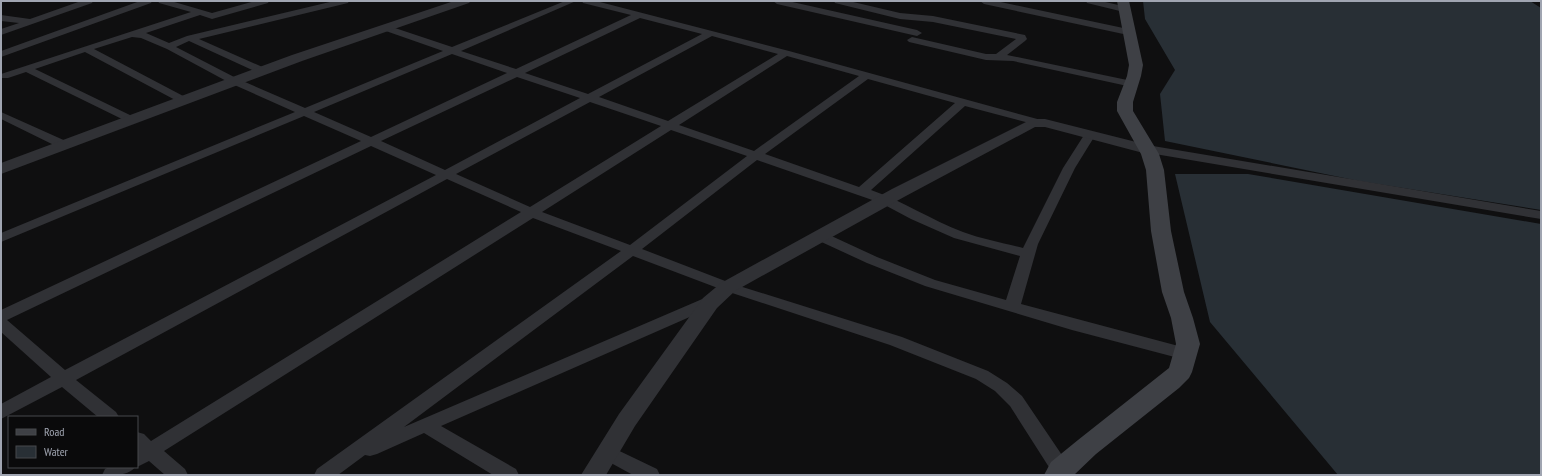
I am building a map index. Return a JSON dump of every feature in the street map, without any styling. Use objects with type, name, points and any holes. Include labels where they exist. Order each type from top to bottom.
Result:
[{"type":"main road","points":[[1060,473],[1087,447],[1170,382],[1180,372],[1188,344],[1182,318],[1173,292],[1161,231],[1155,170],[1147,149],[1125,112],[1126,102],[1136,65],[1128,32],[1124,5]]},
{"type":"street","points":[[1,32],[33,22],[89,1]]},
{"type":"street","points":[[1,54],[148,1]]},
{"type":"street","points":[[162,1],[203,14],[216,15],[265,1]]},
{"type":"street","points":[[170,47],[175,43],[190,38],[344,1]]},
{"type":"street","points":[[1,169],[234,81],[465,1]]},
{"type":"street","points":[[1,238],[572,1]]},
{"type":"street","points":[[586,1],[786,53],[1037,122],[1147,149],[1541,215]]},
{"type":"street","points":[[777,1],[915,36],[986,57],[1013,58],[1132,84]]},
{"type":"street","points":[[838,1],[900,16],[933,20],[1022,37],[1022,39],[997,58]]},
{"type":"street","points":[[984,1],[1128,32]]},
{"type":"street","points":[[1090,1],[1124,5]]},
{"type":"street","points":[[4,76],[131,34],[203,14],[228,29]]},
{"type":"street","points":[[1,316],[639,15]]},
{"type":"street","points":[[1,18],[33,22]]},
{"type":"street","points":[[386,28],[454,50],[668,126],[886,200],[916,216],[959,235],[1028,254]]},
{"type":"street","points":[[1,412],[711,33]]},
{"type":"street","points":[[131,34],[141,34],[170,47],[234,81],[369,142],[531,212],[728,287],[896,341],[982,375],[1001,387],[1016,401],[1060,473]]},
{"type":"street","points":[[190,38],[263,71]]},
{"type":"street","points":[[86,49],[183,100]]},
{"type":"street","points":[[178,475],[142,450],[531,212],[786,53]]},
{"type":"street","points":[[1,62],[130,119]]},
{"type":"street","points":[[324,475],[631,251],[756,155],[867,75]]},
{"type":"street","points":[[861,192],[962,102]]},
{"type":"street","points":[[1,115],[64,145]]},
{"type":"street","points":[[593,475],[627,420],[713,301],[728,287],[886,200],[1032,123],[1037,122]]},
{"type":"street","points":[[1012,307],[1031,244],[1069,168],[1090,134]]},
{"type":"street","points":[[820,236],[872,260],[930,283],[1078,326],[1186,354]]},
{"type":"street","points":[[346,459],[713,301]]},
{"type":"street","points":[[1,323],[64,379],[109,416]]},
{"type":"street","points":[[425,425],[509,475]]},
{"type":"street","points":[[608,452],[650,475]]},
{"type":"street","points":[[112,475],[123,468]]},
{"type":"water","points":[[1143,1],[1530,1],[1541,8],[1541,210],[1359,181],[1165,141],[1160,94],[1175,70],[1145,19]]},
{"type":"water","points":[[1175,174],[1248,174],[1541,224],[1541,475],[1338,475],[1210,322]]}]
